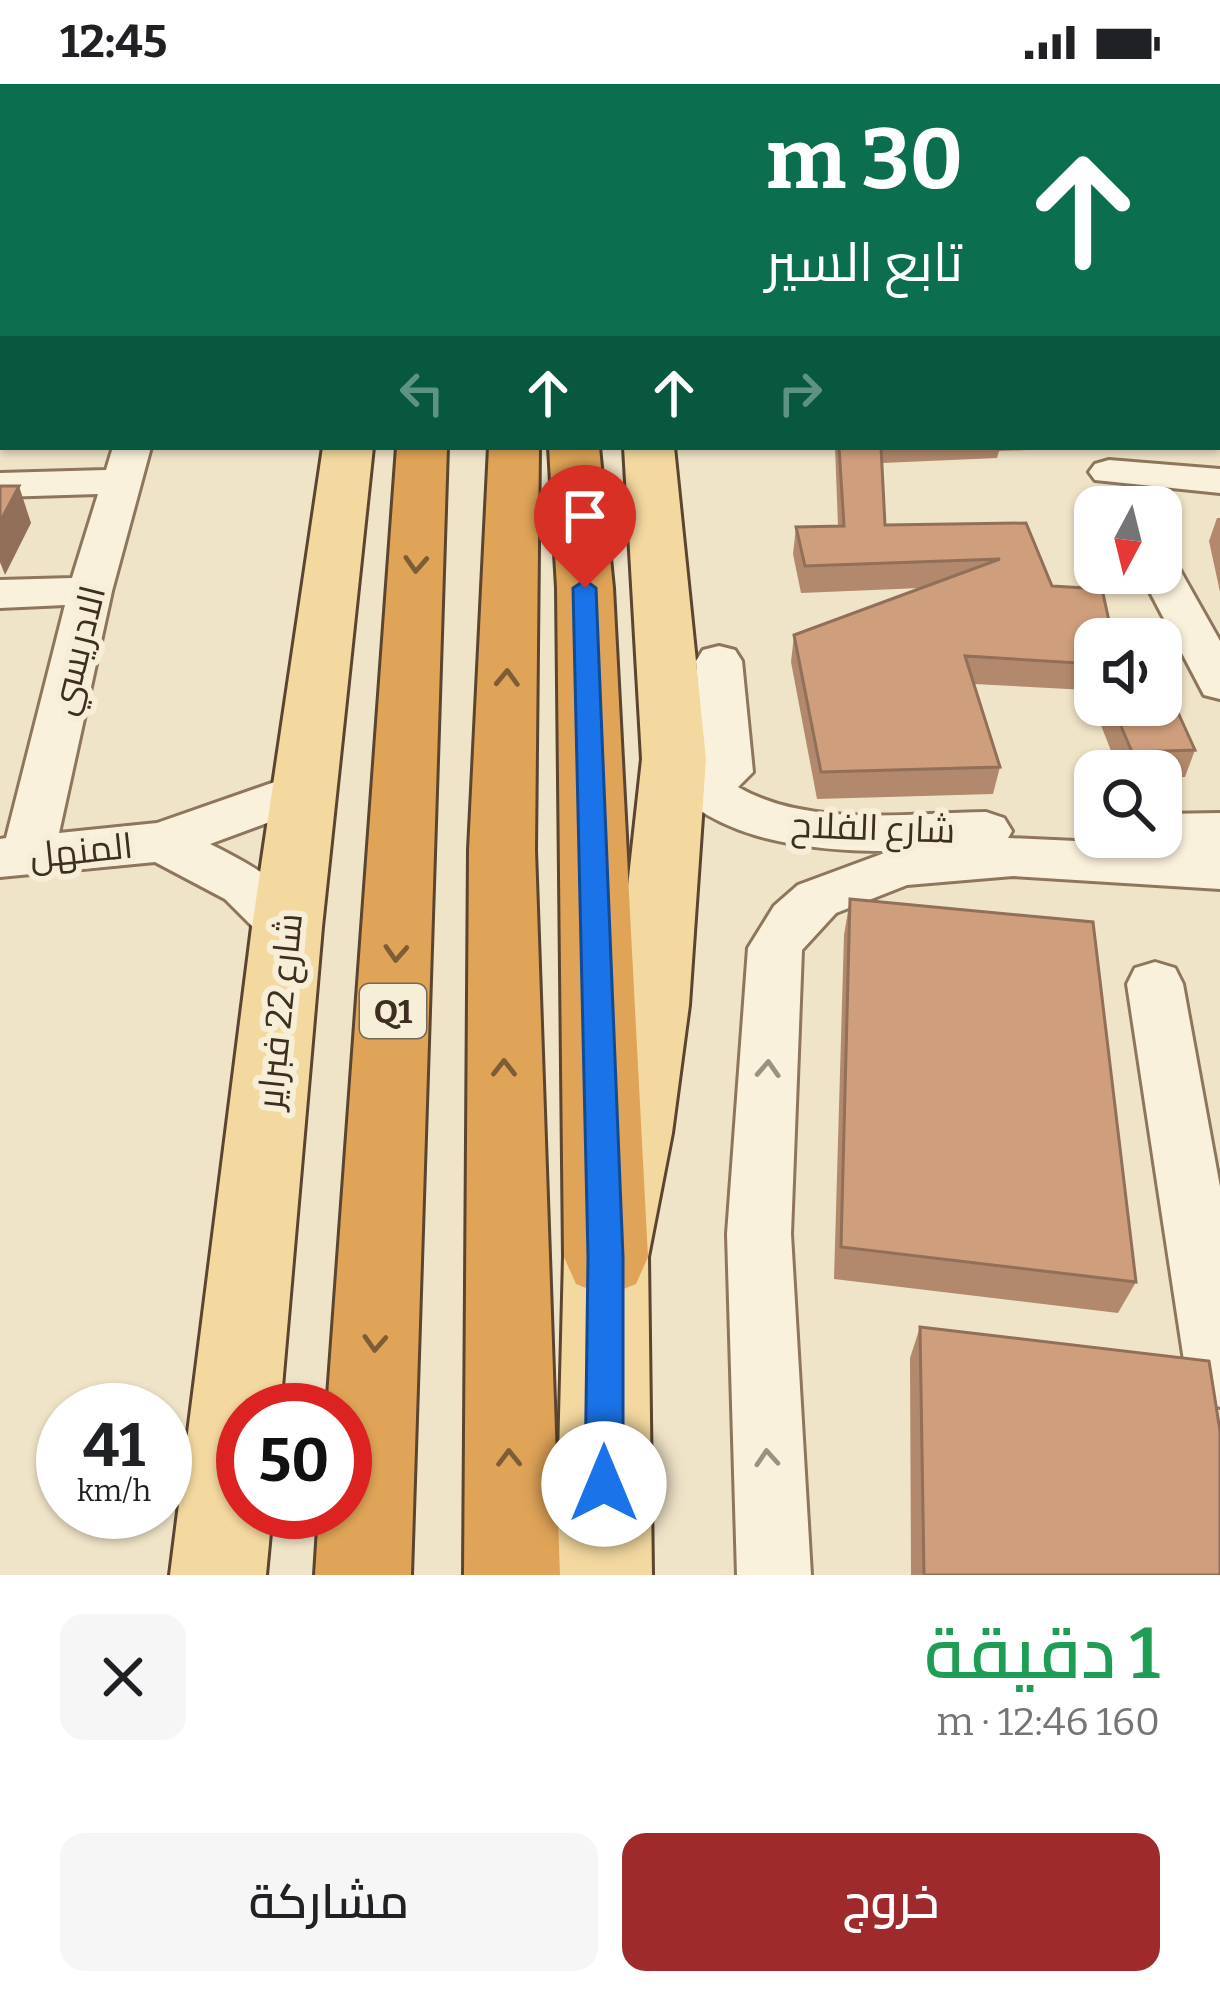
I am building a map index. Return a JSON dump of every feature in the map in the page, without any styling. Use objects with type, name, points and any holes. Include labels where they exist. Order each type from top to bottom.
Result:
[{"type":"highway","name":"Q1","points":[[363,1575],[422,450]]},
{"type":"highway","points":[[512,1575],[502,850],[514,450]]},
{"type":"highway","points":[[574,450],[585,588],[606,1257]]},
{"type":"main road","name":"شارع 22 فبراير","points":[[218,1575],[287,927],[348,450]]},
{"type":"main road","points":[[604,1575],[606,1257],[633,1133],[700,749],[650,450]]},
{"type":"street","points":[[0,485],[127,464]]},
{"type":"street","name":"الادريسي","points":[[14,856],[127,464]]},
{"type":"street","points":[[1110,475],[1220,482]]},
{"type":"street","points":[[0,594],[90,591]]},
{"type":"street","points":[[1173,594],[1220,684]]},
{"type":"street","points":[[700,749],[719,661]]},
{"type":"street","name":"شارع الفلاح","points":[[700,749],[712,798],[770,823],[1074,831]]},
{"type":"street","name":"المنهل","points":[[14,856],[161,842],[307,789]]},
{"type":"street","points":[[1182,833],[1220,832]]},
{"type":"street","name":"المنهل","points":[[161,842],[244,886],[287,927]]},
{"type":"street","points":[[774,1575],[759,1234],[775,948],[791,921],[816,899],[850,884],[922,865],[1001,858],[1220,869]]},
{"type":"street","points":[[1155,984],[1220,1373]]},
{"type":"building","points":[[839,450],[881,450],[885,525],[1026,523],[1052,586],[1074,587],[1074,594],[1103,594],[1108,618],[1074,618],[1074,663],[965,656],[1000,767],[821,772],[794,635],[1000,559],[805,566],[796,527],[844,526]]},
{"type":"building","points":[[0,486],[19,486],[0,522]]},
{"type":"building","points":[[1182,721],[1195,750],[1182,750],[1131,750],[1121,726],[1182,726]]},
{"type":"building","points":[[850,899],[1093,922],[1136,1282],[841,1247]]},
{"type":"building","points":[[920,1327],[1209,1361],[1220,1431],[1220,1575],[924,1575]]},
{"type":"route","points":[[585,588],[587,795],[606,1257],[604,1484]]}]
